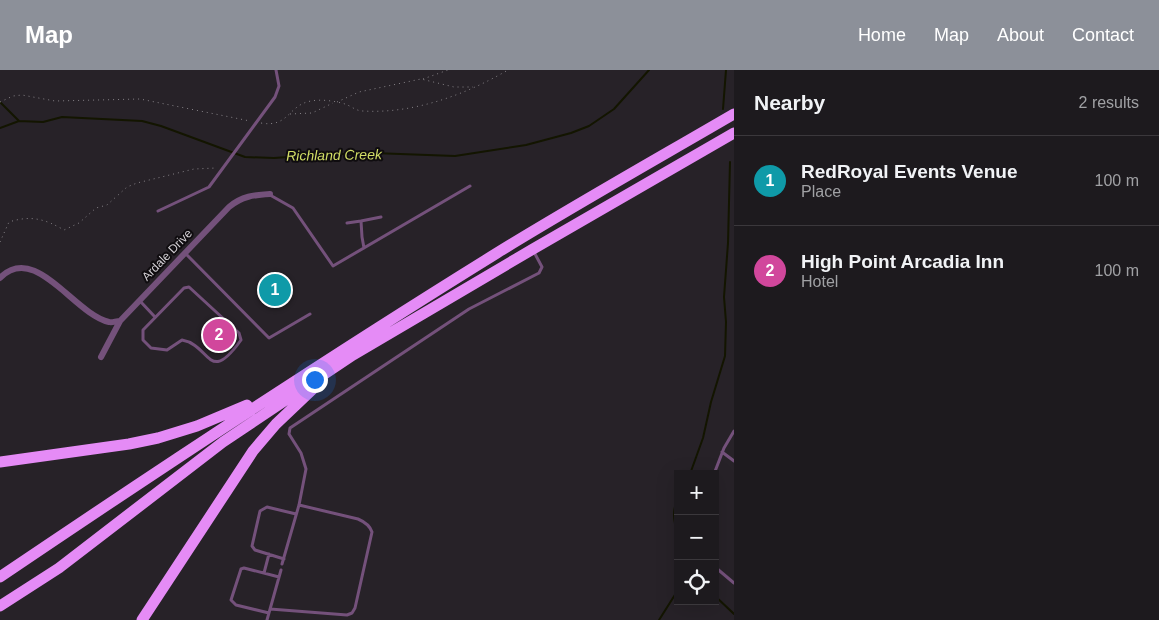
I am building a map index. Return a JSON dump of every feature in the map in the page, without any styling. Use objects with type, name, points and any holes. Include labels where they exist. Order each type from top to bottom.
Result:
[{"type":"highway","points":[[0,578],[118,497],[291,383],[506,247],[734,114]]},
{"type":"highway","points":[[5,603],[59,568],[223,442],[293,394],[369,346],[532,249],[734,133]]},
{"type":"highway","points":[[142,620],[253,451],[276,424],[333,370]]},
{"type":"highway","points":[[0,462],[129,444],[158,438],[230,413],[250,404],[271,391],[291,383]]},
{"type":"street","name":"Ardale Drive","points":[[102,357],[120,321],[234,202],[250,195],[270,194]]},
{"type":"street","points":[[0,278],[14,268],[22,267],[37,271],[93,315],[110,322],[120,321]]},
{"type":"lane","points":[[158,211],[210,188],[275,97],[279,86],[276,70]]},
{"type":"lane","points":[[270,194],[293,208],[333,266],[470,186]]},
{"type":"lane","points":[[347,223],[381,218]]},
{"type":"lane","points":[[361,221],[364,248]]},
{"type":"lane","points":[[282,564],[299,505],[306,469],[301,454],[289,434],[290,428],[469,309],[539,273],[542,267],[532,249]]},
{"type":"lane","points":[[184,253],[269,338],[310,314]]},
{"type":"lane","points":[[189,287],[239,333],[241,340],[222,361],[216,362],[208,359],[191,341],[182,340],[167,350],[151,348],[143,340],[143,330],[155,317],[184,288],[189,287]]},
{"type":"lane","points":[[139,301],[155,317]]},
{"type":"lane","points":[[715,470],[722,452],[734,431]]},
{"type":"lane","points":[[722,452],[734,461]]},
{"type":"lane","points":[[279,577],[244,568],[241,569],[231,600],[236,605],[269,611],[347,615],[352,613],[355,608],[371,530],[367,524],[358,519],[299,505]]},
{"type":"lane","points":[[284,559],[255,550],[252,546],[261,509],[267,506],[296,514]]},
{"type":"lane","points":[[264,574],[269,554]]},
{"type":"lane","points":[[267,620],[281,570]]},
{"type":"lane","points":[[719,570],[734,583]]},
{"type":"path","points":[[290,114],[312,113],[359,92],[422,79],[448,70]]},
{"type":"path","points":[[0,102],[5,98],[22,96],[55,101],[140,99],[275,124],[303,103],[313,100],[345,104],[361,111],[410,108],[442,100],[508,70]]},
{"type":"path","points":[[422,79],[454,87],[474,86]]},
{"type":"path","points":[[0,242],[9,222],[28,217],[54,224],[64,230],[79,223],[96,208],[107,205],[127,187],[132,185],[194,169],[224,168]]},
{"type":"waterway","name":"Richland Creek","points":[[0,128],[19,121],[43,122],[62,117],[142,121],[161,126],[245,157],[274,158],[373,153],[455,156],[526,145],[571,133],[589,126],[614,109],[649,70]]},
{"type":"waterway","points":[[723,109],[726,70]]},
{"type":"waterway","points":[[0,102],[19,121]]},
{"type":"waterway","points":[[691,470],[703,438],[711,402],[725,356],[726,322],[724,297],[728,243],[730,162]]},
{"type":"waterway","points":[[659,620],[674,596]]},
{"type":"waterway","points":[[719,600],[734,614]]},
{"type":"place","name":"RedRoyal Events Venue","points":[[275,290]]},
{"type":"place","name":"High Point Arcadia Inn","points":[[219,335]]}]
